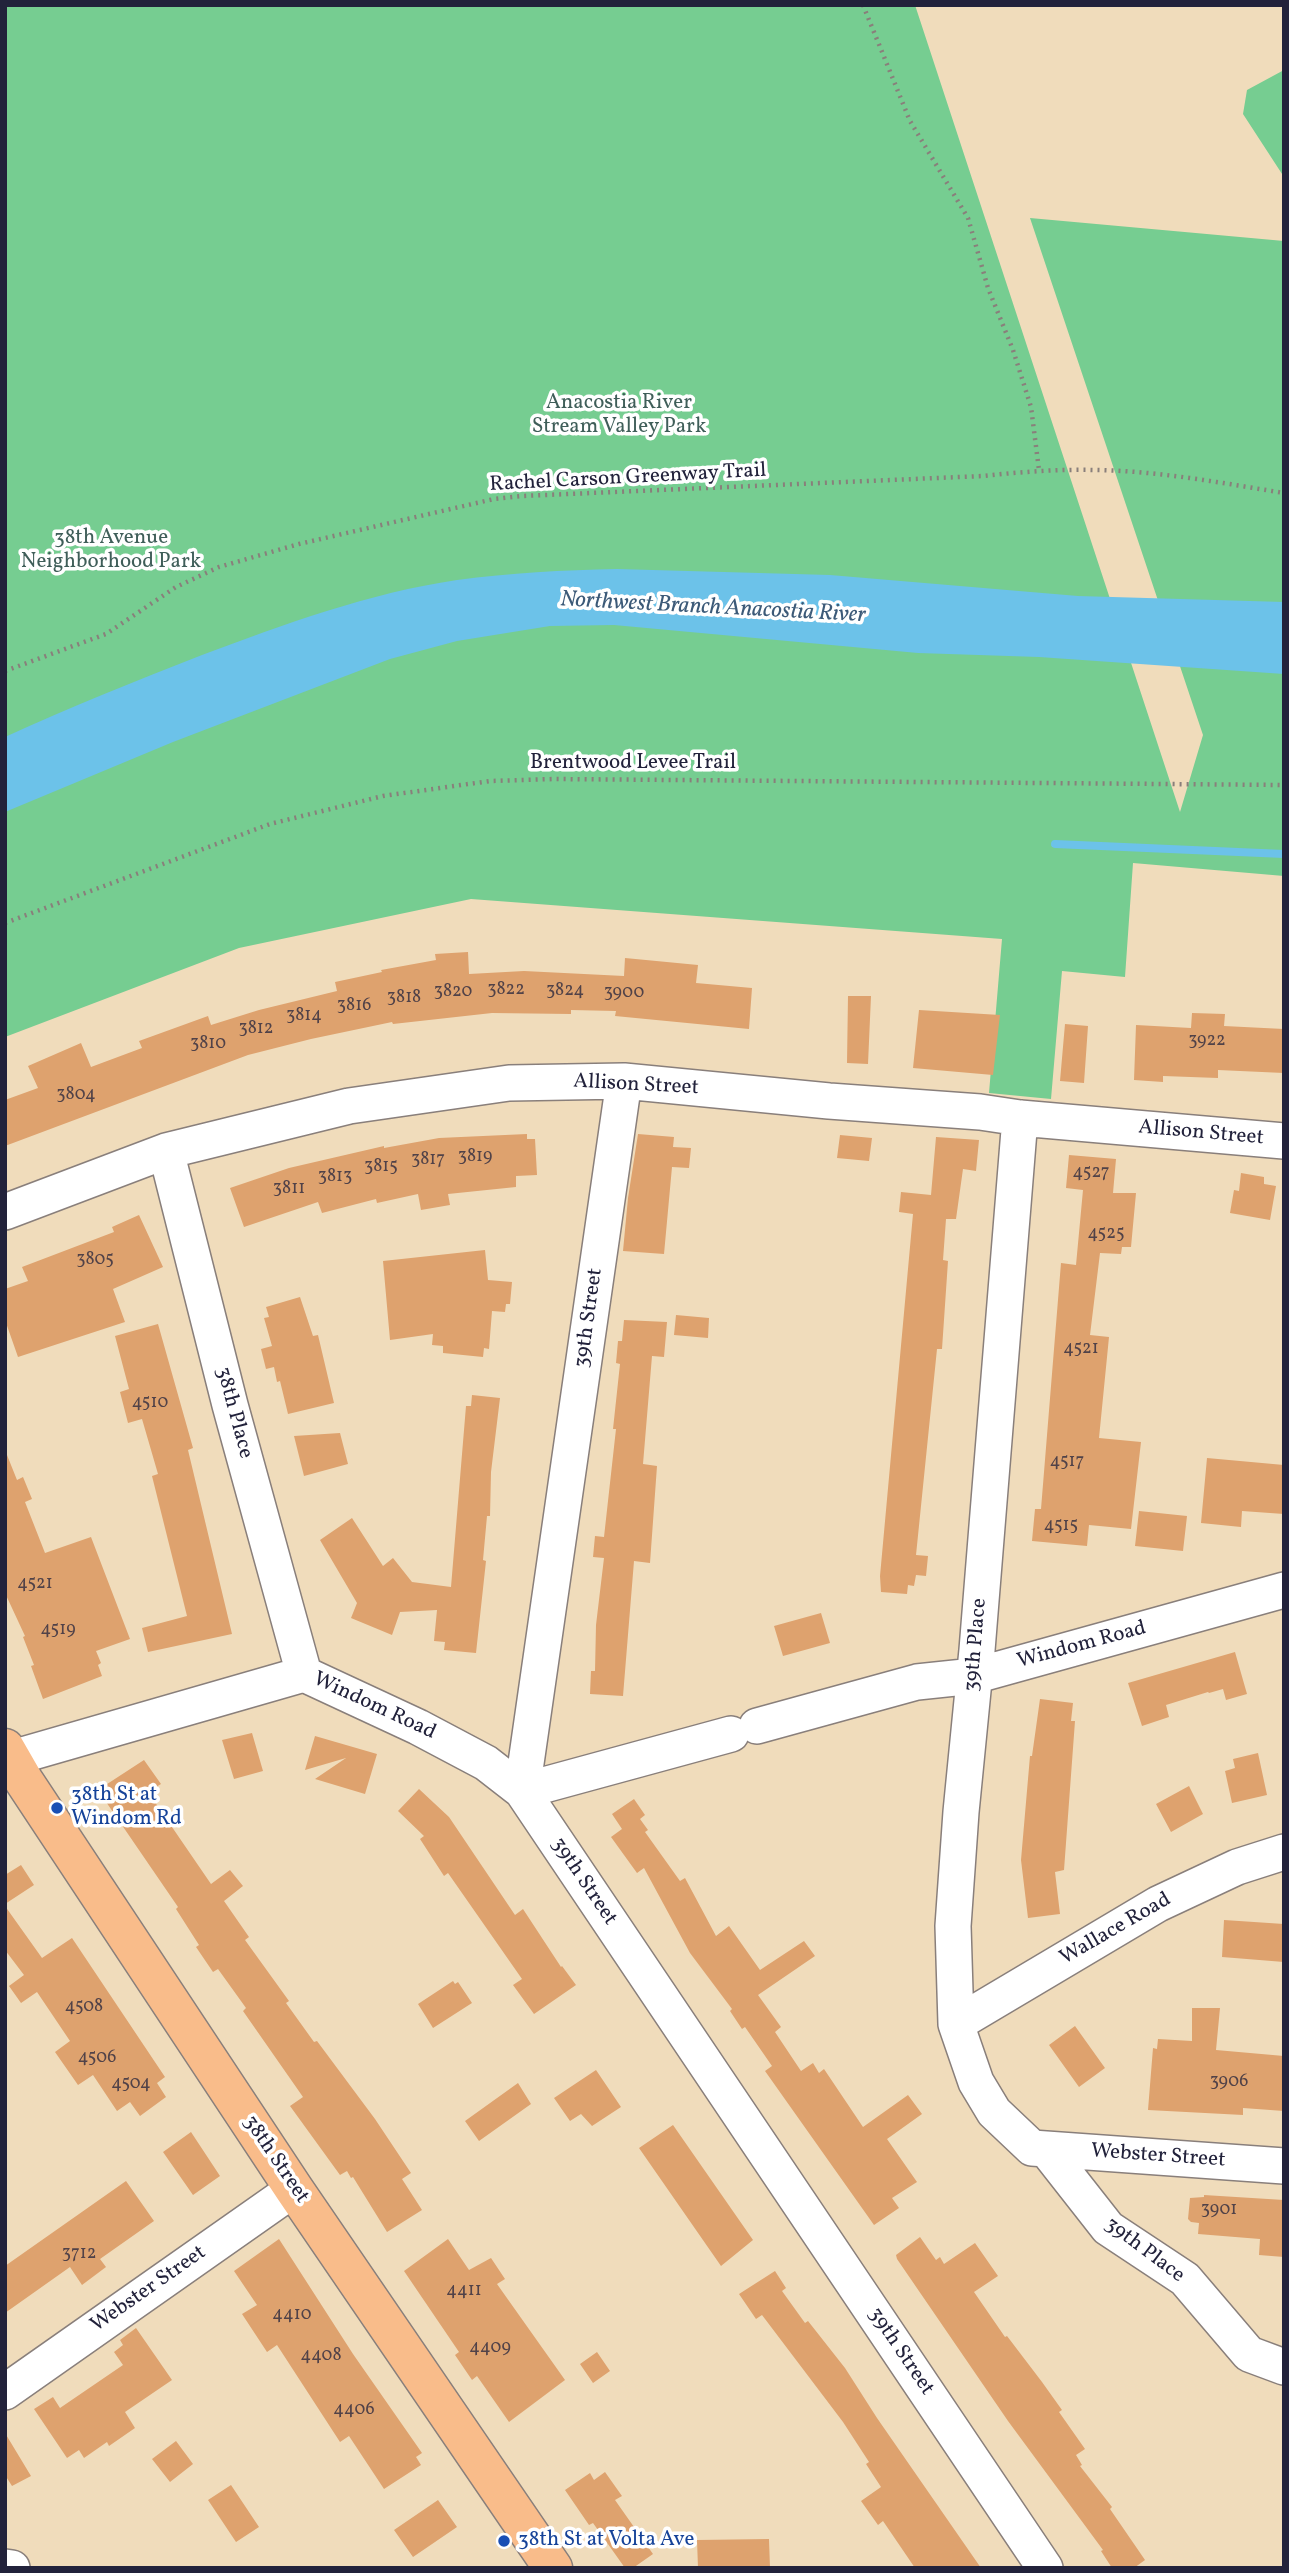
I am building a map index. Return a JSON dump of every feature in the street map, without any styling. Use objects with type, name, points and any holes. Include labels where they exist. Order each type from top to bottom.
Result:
[{"type":"main road","name":"38th Street","points":[[6,1755],[294,2189],[553,2568]]},
{"type":"street","name":"Allison Street","points":[[5,1212],[166,1151],[349,1106],[509,1083],[624,1082],[1284,1141]]},
{"type":"street","name":"39th Street","points":[[624,1082],[522,1791],[1045,2568]]},
{"type":"street","name":"39th Place","points":[[1020,1118],[961,1812],[953,1926],[956,2024],[976,2082],[994,2112],[1039,2149],[1108,2228],[1185,2279],[1249,2354],[1284,2367]]},
{"type":"street","name":"38th Place","points":[[166,1151],[230,1405],[304,1674]]},
{"type":"street","name":"Windom Road","points":[[6,1755],[304,1674],[463,1751],[485,1763],[522,1791],[917,1682],[974,1676],[1284,1590]]},
{"type":"street","name":"Wallace Road","points":[[956,2024],[1158,1904],[1237,1867],[1284,1852]]},
{"type":"street","name":"Webster Street","points":[[1039,2149],[1284,2166]]},
{"type":"street","name":"Webster Street","points":[[5,2392],[294,2189]]},
{"type":"street","points":[[5,2567],[12,2568]]},
{"type":"path","points":[[863,5],[910,121],[968,218],[988,288],[1031,407],[1040,470]]},
{"type":"path","name":"Rachel Carson Greenway Trail","points":[[5,671],[106,634],[176,587],[219,567],[299,544],[456,507],[522,496],[874,482],[1040,470],[1158,474],[1284,493]]},
{"type":"path","name":"Brentwood Levee Trail","points":[[5,923],[270,824],[383,796],[456,785],[554,779],[1284,785]]},
{"type":"green space","name":"Anacostia River Stream Valley Park","points":[[5,5],[915,5],[1180,812],[1203,735],[1030,218],[1284,241],[1284,876],[1133,863],[1125,977],[1062,971],[1051,1099],[989,1093],[1002,939],[471,899],[239,948],[5,1037]]},
{"type":"green space","points":[[1284,70],[1284,177],[1243,114],[1247,90]]},
{"type":"water","name":"Northwest Branch Anacostia River","points":[[617,569],[830,575],[1078,596],[1284,602],[1284,674],[1039,657],[918,653],[614,625],[550,626],[457,641],[390,659],[173,742],[5,812],[5,737],[202,655],[360,601],[424,586],[537,572]]},
{"type":"building","points":[[468,952],[469,974],[524,971],[624,976],[625,958],[698,965],[696,983],[752,988],[749,1029],[615,1016],[616,1011],[571,1010],[571,1014],[492,1013],[392,1022],[248,1055],[5,1146],[5,1100],[38,1088],[28,1066],[81,1043],[91,1067],[142,1048],[139,1041],[208,1016],[211,1025],[337,991],[335,982],[436,960],[435,954]]},
{"type":"building","points":[[848,996],[871,996],[868,1064],[847,1063]]},
{"type":"building","points":[[919,1010],[1000,1015],[993,1075],[913,1068]]},
{"type":"building","points":[[1192,1013],[1225,1014],[1224,1026],[1284,1029],[1284,1073],[1218,1070],[1218,1078],[1163,1076],[1163,1082],[1134,1080],[1136,1025],[1191,1028]]},
{"type":"building","points":[[1065,1024],[1088,1026],[1084,1083],[1060,1081]]},
{"type":"building","points":[[527,1134],[527,1139],[535,1139],[537,1175],[516,1176],[516,1187],[448,1194],[450,1205],[421,1210],[418,1194],[377,1203],[376,1199],[322,1213],[318,1202],[244,1227],[230,1188],[289,1168],[384,1146],[439,1138]]},
{"type":"building","points":[[638,1134],[674,1137],[673,1147],[691,1148],[689,1168],[672,1167],[664,1254],[623,1251]]},
{"type":"building","points":[[840,1135],[872,1138],[869,1161],[837,1158]]},
{"type":"building","points":[[936,1137],[979,1140],[976,1171],[963,1169],[956,1219],[946,1219],[943,1260],[948,1261],[942,1349],[937,1349],[916,1555],[928,1556],[926,1576],[916,1575],[914,1586],[908,1585],[907,1594],[881,1592],[880,1576],[913,1214],[899,1212],[901,1192],[931,1195]]},
{"type":"building","points":[[1069,1155],[1116,1159],[1113,1193],[1136,1193],[1131,1247],[1122,1247],[1121,1254],[1100,1253],[1090,1335],[1109,1337],[1099,1438],[1141,1442],[1131,1529],[1089,1525],[1087,1546],[1032,1541],[1035,1509],[1041,1509],[1061,1263],[1076,1265],[1083,1190],[1066,1188]]},
{"type":"building","points":[[1241,1173],[1264,1177],[1264,1184],[1276,1186],[1270,1220],[1230,1213],[1234,1190],[1239,1191]]},
{"type":"building","points":[[139,1215],[163,1267],[113,1289],[125,1322],[18,1357],[5,1320],[5,1289],[28,1281],[22,1267],[114,1232],[112,1227]]},
{"type":"building","points":[[485,1250],[488,1280],[512,1282],[510,1304],[506,1304],[505,1312],[492,1311],[489,1349],[484,1348],[483,1357],[443,1353],[443,1346],[432,1345],[433,1334],[390,1340],[383,1261]]},
{"type":"building","points":[[300,1297],[313,1336],[318,1335],[334,1403],[288,1414],[280,1381],[277,1382],[274,1367],[266,1369],[261,1349],[272,1346],[264,1318],[269,1317],[266,1307]]},
{"type":"building","points":[[676,1315],[709,1318],[708,1338],[674,1335]]},
{"type":"building","points":[[624,1320],[667,1322],[664,1357],[652,1356],[643,1464],[657,1466],[650,1563],[634,1561],[623,1696],[590,1694],[591,1671],[595,1671],[596,1625],[604,1558],[593,1557],[595,1536],[604,1537],[616,1429],[613,1429],[620,1364],[616,1363],[618,1341],[622,1341]]},
{"type":"building","points":[[158,1324],[193,1448],[188,1450],[232,1634],[148,1652],[142,1628],[187,1616],[152,1476],[158,1474],[142,1419],[128,1423],[120,1392],[129,1389],[115,1336]]},
{"type":"building","points":[[472,1395],[500,1398],[476,1653],[444,1650],[445,1642],[434,1641],[437,1610],[400,1612],[392,1635],[351,1618],[357,1603],[320,1540],[352,1518],[383,1566],[393,1558],[412,1582],[451,1587],[466,1406],[471,1406]]},
{"type":"building","points":[[340,1433],[348,1464],[304,1476],[294,1436]]},
{"type":"building","points":[[7,1455],[17,1480],[23,1477],[32,1499],[25,1502],[45,1553],[91,1537],[130,1639],[96,1651],[102,1676],[43,1699],[31,1666],[34,1665],[23,1637],[25,1636],[5,1593]]},
{"type":"building","points":[[1207,1458],[1284,1465],[1284,1514],[1242,1511],[1241,1527],[1201,1523]]},
{"type":"building","points":[[1139,1511],[1187,1516],[1183,1551],[1135,1546]]},
{"type":"building","points":[[821,1613],[830,1643],[783,1656],[774,1626]]},
{"type":"building","points":[[1235,1652],[1247,1694],[1226,1700],[1223,1689],[1208,1692],[1166,1705],[1169,1717],[1142,1726],[1128,1683]]},
{"type":"building","points":[[1040,1699],[1073,1703],[1071,1721],[1075,1721],[1064,1870],[1055,1872],[1060,1914],[1028,1918],[1021,1860],[1030,1756]]},
{"type":"building","points":[[252,1733],[263,1771],[234,1779],[222,1740]]},
{"type":"building","points":[[315,1736],[377,1754],[365,1794],[315,1779],[346,1758],[305,1770]]},
{"type":"building","points":[[1258,1753],[1267,1795],[1232,1803],[1225,1771],[1235,1768],[1233,1759]]},
{"type":"building","points":[[144,1760],[161,1784],[148,1792],[211,1884],[230,1870],[243,1886],[224,1901],[249,1937],[245,1940],[289,2001],[286,2003],[375,2119],[411,2173],[402,2179],[422,2210],[387,2232],[353,2177],[351,2178],[347,2171],[340,2175],[290,2106],[303,2097],[243,2011],[246,2008],[218,1969],[213,1972],[196,1947],[199,1945],[176,1909],[178,1907],[102,1796],[106,1794],[101,1788]]},
{"type":"building","points":[[1189,1786],[1203,1814],[1171,1832],[1156,1804]]},
{"type":"building","points":[[419,1789],[449,1817],[515,1915],[523,1909],[576,1985],[534,2014],[513,1985],[522,1979],[448,1873],[444,1876],[420,1839],[424,1836],[398,1811]]},
{"type":"building","points":[[634,1799],[645,1815],[640,1819],[648,1830],[645,1832],[680,1881],[685,1878],[716,1936],[729,1926],[760,1970],[804,1941],[815,1956],[758,1995],[781,2027],[775,2032],[801,2071],[813,2063],[819,2073],[824,2069],[863,2127],[908,2095],[922,2114],[887,2139],[917,2182],[892,2198],[899,2208],[874,2225],[765,2071],[772,2066],[745,2027],[742,2029],[730,2011],[732,2009],[690,1953],[644,1868],[637,1873],[611,1837],[622,1829],[612,1814]]},
{"type":"building","points":[[21,1865],[34,1885],[5,1904],[5,1875]]},
{"type":"building","points":[[5,1906],[42,1958],[72,1938],[165,2077],[157,2083],[166,2097],[140,2116],[130,2102],[117,2111],[93,2075],[78,2085],[55,2052],[70,2041],[37,1992],[21,2003],[9,1986],[24,1975],[5,1950]]},
{"type":"building","points":[[1224,1920],[1284,1924],[1284,1962],[1222,1957]]},
{"type":"building","points":[[453,1981],[455,1984],[458,1982],[472,2003],[433,2028],[418,2004]]},
{"type":"building","points":[[1192,2008],[1220,2008],[1216,2050],[1284,2056],[1284,2111],[1243,2108],[1243,2115],[1148,2110],[1153,2048],[1157,2049],[1158,2039],[1192,2041]]},
{"type":"building","points":[[1075,2026],[1105,2068],[1079,2087],[1049,2045]]},
{"type":"building","points":[[596,2070],[621,2107],[592,2126],[581,2114],[570,2121],[554,2098]]},
{"type":"building","points":[[518,2083],[531,2104],[479,2141],[465,2121]]},
{"type":"building","points":[[673,2125],[753,2240],[721,2266],[639,2148]]},
{"type":"building","points":[[191,2132],[220,2176],[193,2195],[163,2152]]},
{"type":"building","points":[[126,2181],[154,2221],[100,2259],[106,2267],[82,2285],[70,2267],[5,2313],[5,2266]]},
{"type":"building","points":[[1204,2195],[1284,2200],[1284,2257],[1259,2255],[1260,2239],[1198,2234],[1199,2223],[1188,2219],[1190,2198]]},
{"type":"building","points":[[920,2237],[936,2260],[940,2257],[944,2264],[975,2243],[998,2276],[974,2292],[1062,2410],[1059,2412],[1085,2449],[1076,2455],[1082,2465],[1080,2466],[1112,2507],[1110,2509],[1145,2560],[1134,2568],[1112,2568],[1101,2551],[1103,2550],[1008,2421],[897,2259],[896,2255]]},
{"type":"building","points":[[279,2239],[353,2354],[422,2453],[416,2457],[421,2465],[384,2489],[349,2436],[340,2442],[277,2345],[267,2352],[242,2314],[257,2305],[234,2271]]},
{"type":"building","points":[[448,2239],[469,2270],[491,2258],[505,2279],[497,2284],[565,2380],[509,2422],[477,2376],[472,2380],[455,2355],[459,2352],[404,2271]]},
{"type":"building","points":[[775,2271],[786,2288],[782,2291],[805,2323],[808,2321],[845,2368],[981,2568],[915,2568],[883,2521],[878,2525],[861,2501],[881,2487],[866,2464],[869,2462],[843,2422],[762,2315],[756,2319],[739,2294]]},
{"type":"building","points":[[136,2328],[172,2380],[125,2412],[135,2428],[109,2446],[107,2442],[84,2458],[79,2450],[67,2458],[34,2409],[53,2397],[60,2408],[123,2365],[114,2352],[123,2345],[120,2340]]},
{"type":"building","points":[[597,2352],[610,2371],[593,2383],[580,2364]]},
{"type":"building","points":[[5,2433],[31,2476],[12,2486],[5,2475]]},
{"type":"building","points":[[176,2441],[193,2464],[170,2482],[152,2459]]},
{"type":"building","points":[[605,2472],[622,2496],[615,2500],[653,2554],[633,2568],[625,2568],[593,2523],[589,2525],[565,2490],[590,2473],[594,2480]]},
{"type":"building","points":[[231,2485],[259,2527],[236,2542],[208,2500]]},
{"type":"building","points":[[438,2500],[457,2527],[413,2557],[394,2530]]},
{"type":"building","points":[[769,2539],[770,2568],[698,2568],[697,2540]]},
{"type":"waterway","points":[[1055,844],[1284,854]]},
{"type":"place","name":"38th St at Windom Rd","points":[[57,1808]]},
{"type":"place","name":"38th St at Volta Ave","points":[[504,2541]]},
{"type":"park label","name":"38th Avenue Neighborhood Park","points":[[111,551]]}]
